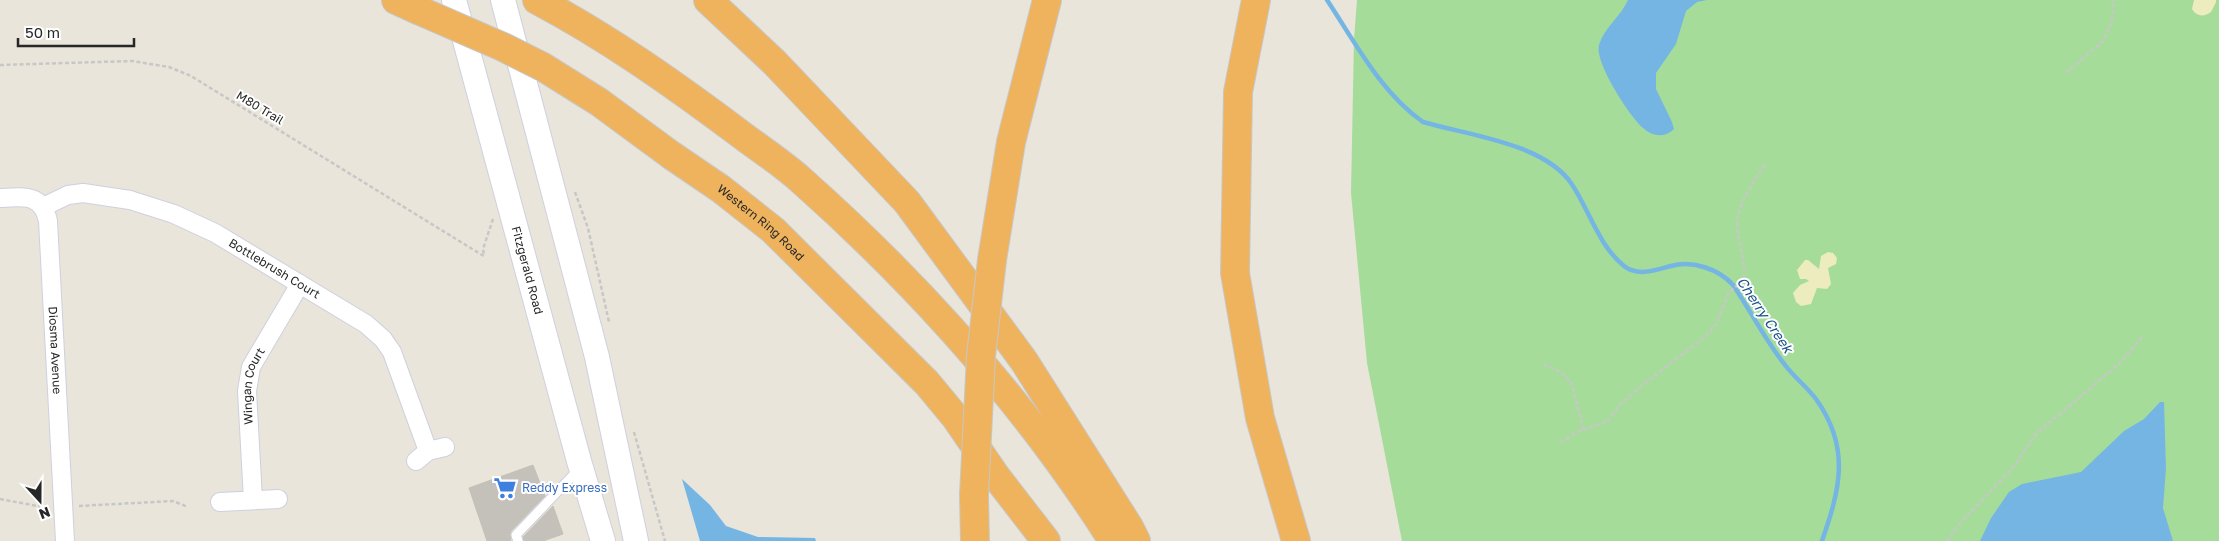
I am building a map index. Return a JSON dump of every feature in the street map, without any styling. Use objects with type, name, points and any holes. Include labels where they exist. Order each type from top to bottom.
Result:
[{"type":"highway","points":[[537,0],[578,22],[675,86],[801,180],[941,317],[997,382],[1071,479],[1113,541]]},
{"type":"highway","points":[[708,0],[775,63],[907,202],[1024,361],[1136,541]]},
{"type":"highway","points":[[974,541],[974,495],[981,356],[992,260],[1011,142],[1047,0]]},
{"type":"highway","points":[[1256,0],[1238,92],[1235,273],[1260,418],[1296,541]]},
{"type":"highway","name":"Western Ring Road","points":[[407,5],[503,47],[543,67],[599,102],[670,156],[722,188],[773,230],[927,383],[956,418],[995,474],[1046,541]]},
{"type":"highway","points":[[995,474],[1034,541]]},
{"type":"main road","name":"Fitzgerald Road","points":[[454,0],[580,464],[603,541]]},
{"type":"main road","points":[[466,0],[555,331],[580,464]]},
{"type":"main road","points":[[503,0],[598,357],[636,541]]},
{"type":"street","name":"Bottlebrush Court","points":[[43,207],[68,195],[83,193],[113,196],[151,205],[204,227],[366,324],[383,339],[396,361],[430,453]]},
{"type":"street","points":[[0,198],[30,198],[43,207]]},
{"type":"street","name":"Diosma Avenue","points":[[43,207],[48,221],[65,541]]},
{"type":"street","name":"Wingan Court","points":[[253,500],[247,391],[248,374],[300,284]]},
{"type":"street","points":[[220,502],[278,499]]},
{"type":"lane","points":[[518,541],[516,535],[580,464]]},
{"type":"path","points":[[2066,73],[2103,41],[2111,25],[2114,0]]},
{"type":"path","name":"M80 Trail","points":[[0,65],[132,61],[169,67],[191,76],[484,256]]},
{"type":"path","points":[[1562,443],[1575,432],[1607,421],[1620,405],[1645,383],[1706,336],[1716,324],[1729,292],[1742,282],[1745,275],[1737,232],[1737,220],[1740,207],[1766,162]]},
{"type":"path","points":[[1947,541],[1960,523],[2011,470],[2036,434],[2120,363],[2143,336]]},
{"type":"path","points":[[1544,364],[1562,373],[1572,384],[1583,429]]},
{"type":"path","points":[[0,499],[47,508],[173,501],[188,507]]},
{"type":"green space","points":[[1357,0],[2219,0],[2219,541],[1402,541],[1367,363],[1351,193],[1354,39]]},
{"type":"sand","points":[[2194,0],[2216,0],[2216,2],[2211,12],[2201,15],[2196,14],[2192,9]]},
{"type":"sand","points":[[1828,252],[1833,253],[1837,258],[1836,264],[1828,268],[1831,284],[1827,289],[1817,288],[1811,304],[1801,306],[1796,302],[1793,293],[1800,285],[1809,281],[1800,279],[1797,270],[1805,260],[1808,260],[1819,269],[1821,256]]},
{"type":"water","points":[[1628,0],[1707,0],[1697,2],[1686,11],[1676,44],[1656,73],[1656,89],[1674,129],[1667,134],[1655,135],[1637,122],[1614,89],[1602,64],[1599,53],[1601,39]]},
{"type":"water","points":[[2160,402],[2164,402],[2166,468],[2163,508],[2173,541],[1980,541],[1991,518],[2009,492],[2022,484],[2081,472],[2124,431],[2144,419]]},
{"type":"water","points":[[682,479],[710,505],[726,526],[758,537],[815,538],[816,541],[700,541]]},
{"type":"building","points":[[533,465],[545,496],[511,531],[511,541],[487,541],[469,488]]},
{"type":"building","points":[[553,506],[563,534],[543,541],[524,541],[523,537]]},
{"type":"waterway","name":"Cherry Creek","points":[[1327,0],[1382,82],[1394,97],[1423,122],[1503,142],[1542,158],[1558,169],[1571,183],[1607,248],[1624,266],[1641,272],[1679,264],[1696,265],[1713,270],[1733,285],[1778,355],[1816,399],[1827,417],[1834,435],[1839,469],[1834,504],[1822,541]]},
{"type":"place","name":"Reddy Express","points":[[505,488]]}]
